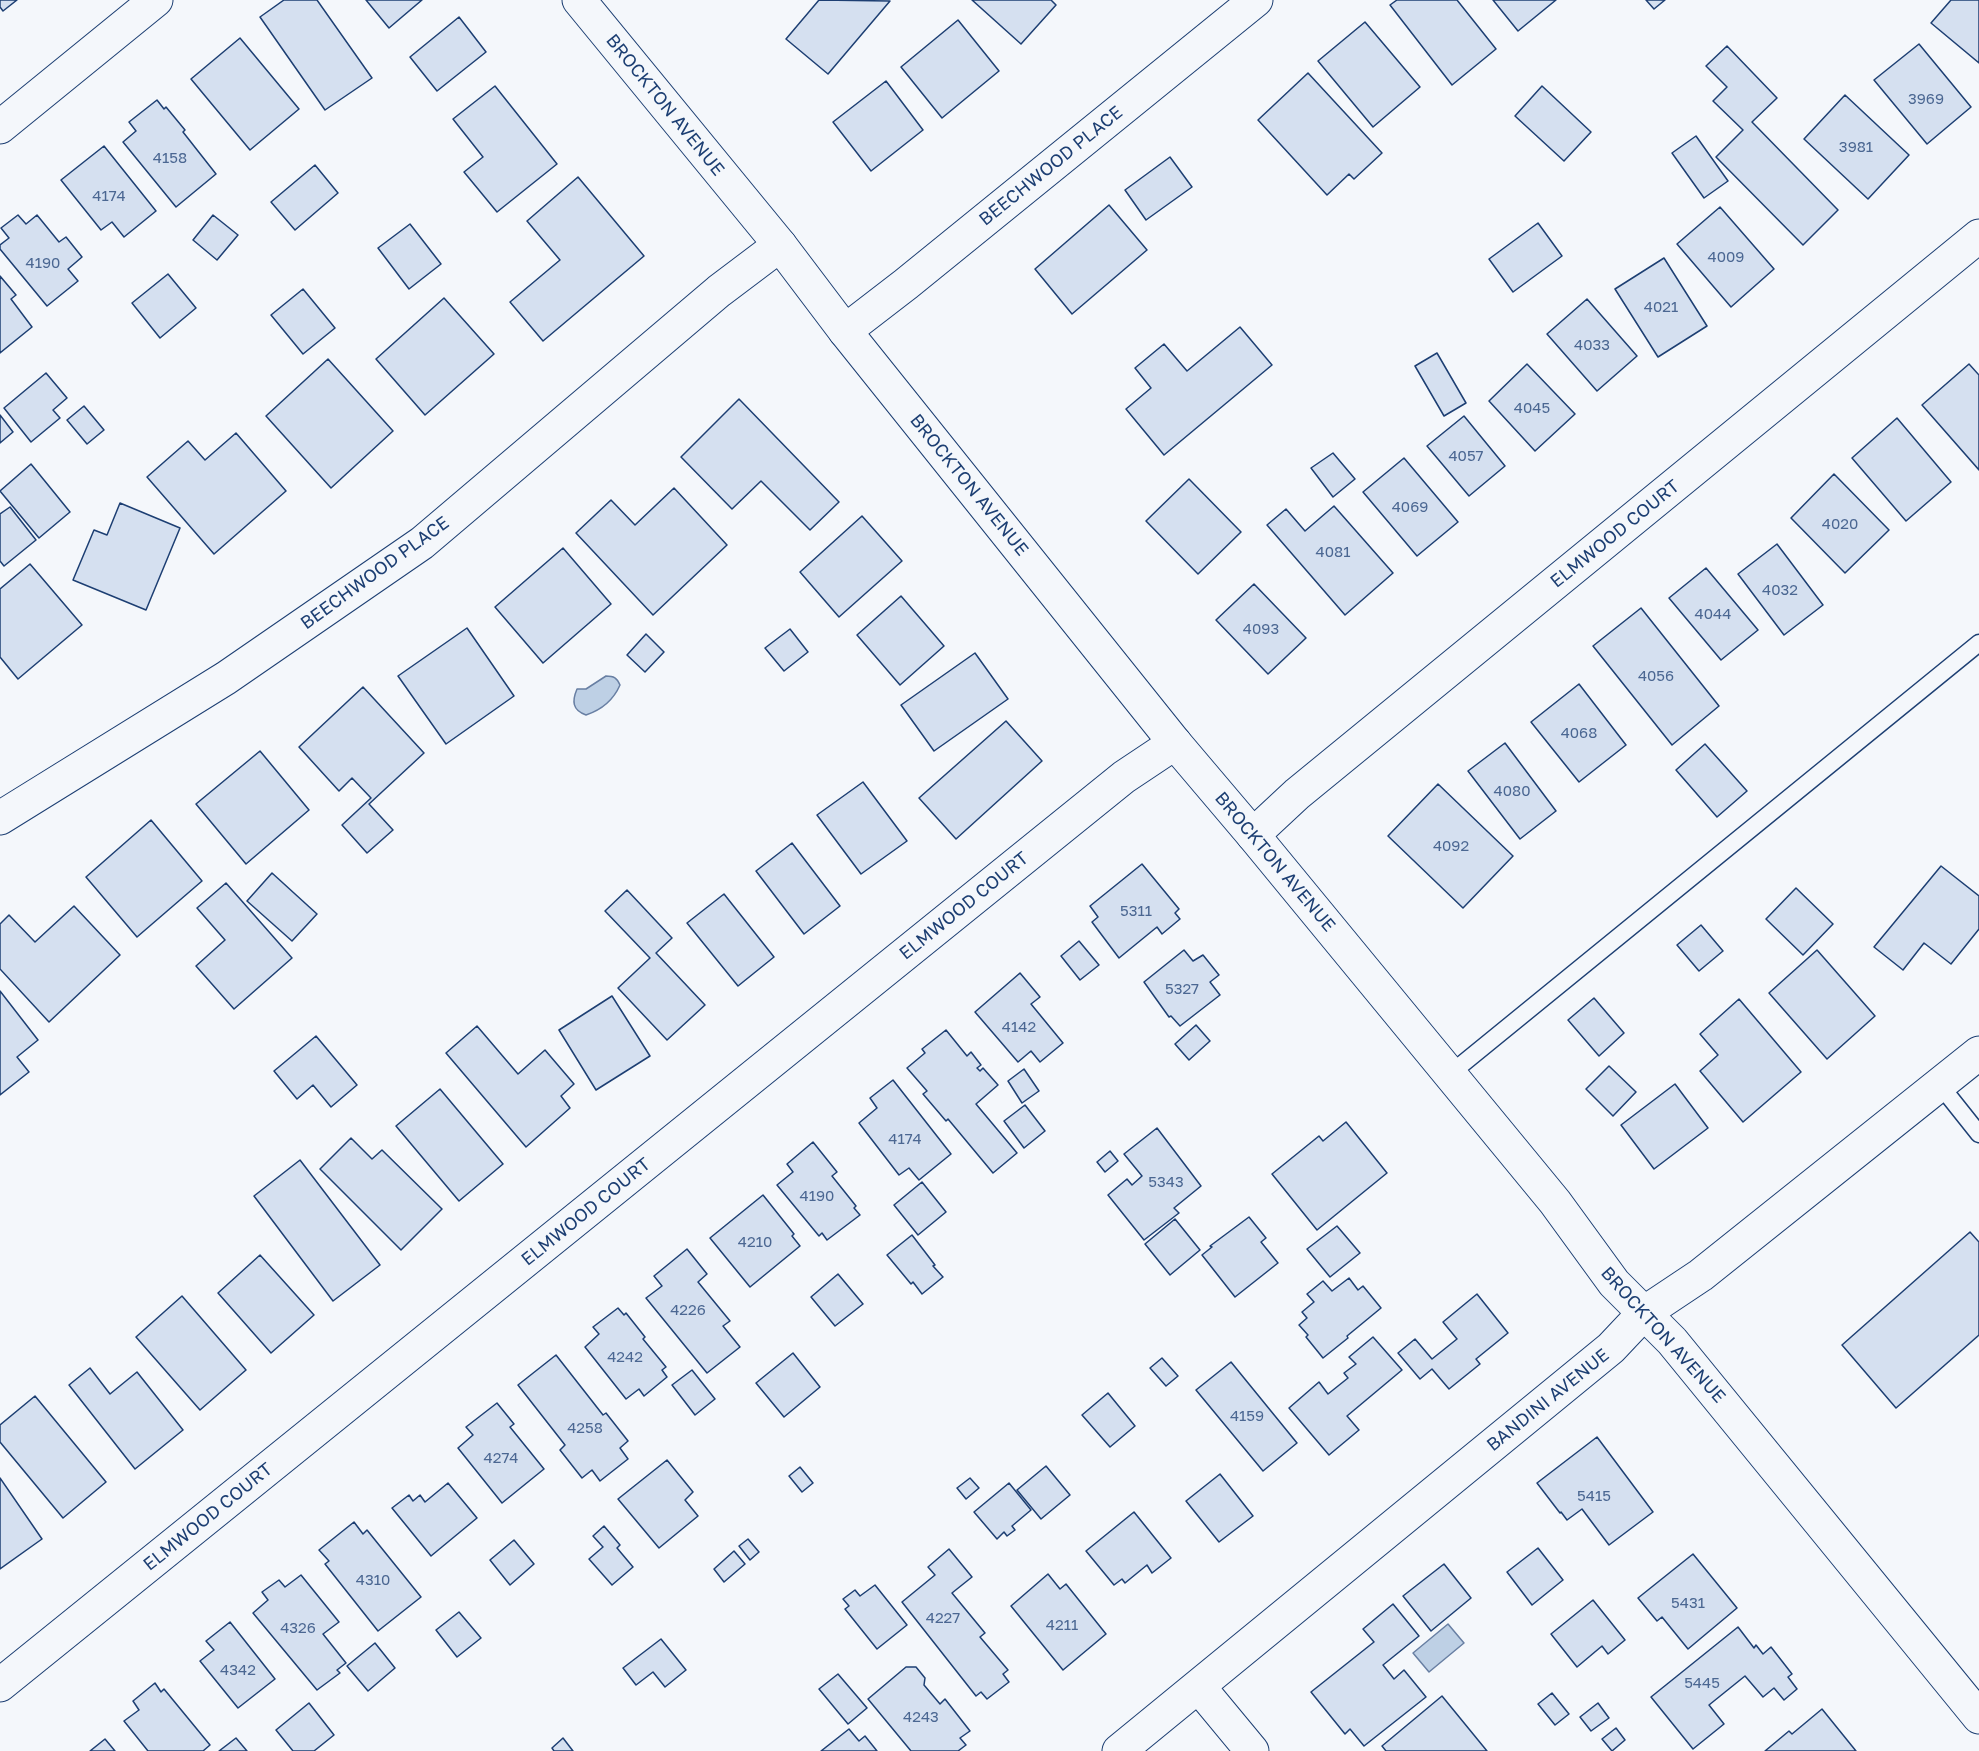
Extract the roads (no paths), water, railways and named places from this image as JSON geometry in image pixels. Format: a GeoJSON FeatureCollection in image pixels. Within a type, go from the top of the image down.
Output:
{"type":"FeatureCollection","features":[{"type":"Feature","properties":{"kind":"street"},"geometry":{"type":"LineString","coordinates":[[0,127],[156,0]]}},
{"type":"Feature","properties":{"kind":"street","name":"BROCKTON AVENUE"},"geometry":{"type":"LineString","coordinates":[[579,0],[780,245],[845,331],[1175,743],[1555,1202],[1614,1283],[1672,1341],[1732,1412],[1979,1717]]}},
{"type":"Feature","properties":{"kind":"street","name":"BEECHWOOD PLACE"},"geometry":{"type":"LineString","coordinates":[[845,331],[1256,0]]}},
{"type":"Feature","properties":{"kind":"street","name":"ELMWOOD COURT"},"geometry":{"type":"LineString","coordinates":[[1253,835],[1298,794],[1979,236]]}},
{"type":"Feature","properties":{"kind":"street","name":"BEECHWOOD PLACE"},"geometry":{"type":"LineString","coordinates":[[0,818],[226,678],[422,543],[719,291],[780,245]]}},
{"type":"Feature","properties":{"kind":"street","name":"ELMWOOD COURT"},"geometry":{"type":"LineString","coordinates":[[0,1685],[1124,777],[1175,743]]}},
{"type":"Feature","properties":{"kind":"street","name":"BANDINI AVENUE"},"geometry":{"type":"LineString","coordinates":[[1119,1751],[1611,1348],[1644,1313],[1701,1275],[1979,1053]]}},
{"type":"Feature","properties":{"kind":"street"},"geometry":{"type":"LineString","coordinates":[[1199,1687],[1252,1751]]}},
{"type":"Feature","properties":{"kind":"lane"},"geometry":{"type":"LineString","coordinates":[[1450,1074],[1979,643]]}},
{"type":"Feature","properties":{"kind":"lane"},"geometry":{"type":"LineString","coordinates":[[1940,1085],[1979,1134]]}},
{"type":"Feature","properties":{"kind":"water"},"geometry":{"type":"Polygon","coordinates":[[[606,676],[615,678],[620,685],[614,696],[602,708],[591,713],[586,715],[578,711],[574,705],[577,689],[586,689],[606,676]]]}},
{"type":"Feature","properties":{"kind":"water"},"geometry":{"type":"Polygon","coordinates":[[[1448,1624],[1464,1643],[1429,1672],[1413,1653],[1448,1624]]]}}]}
